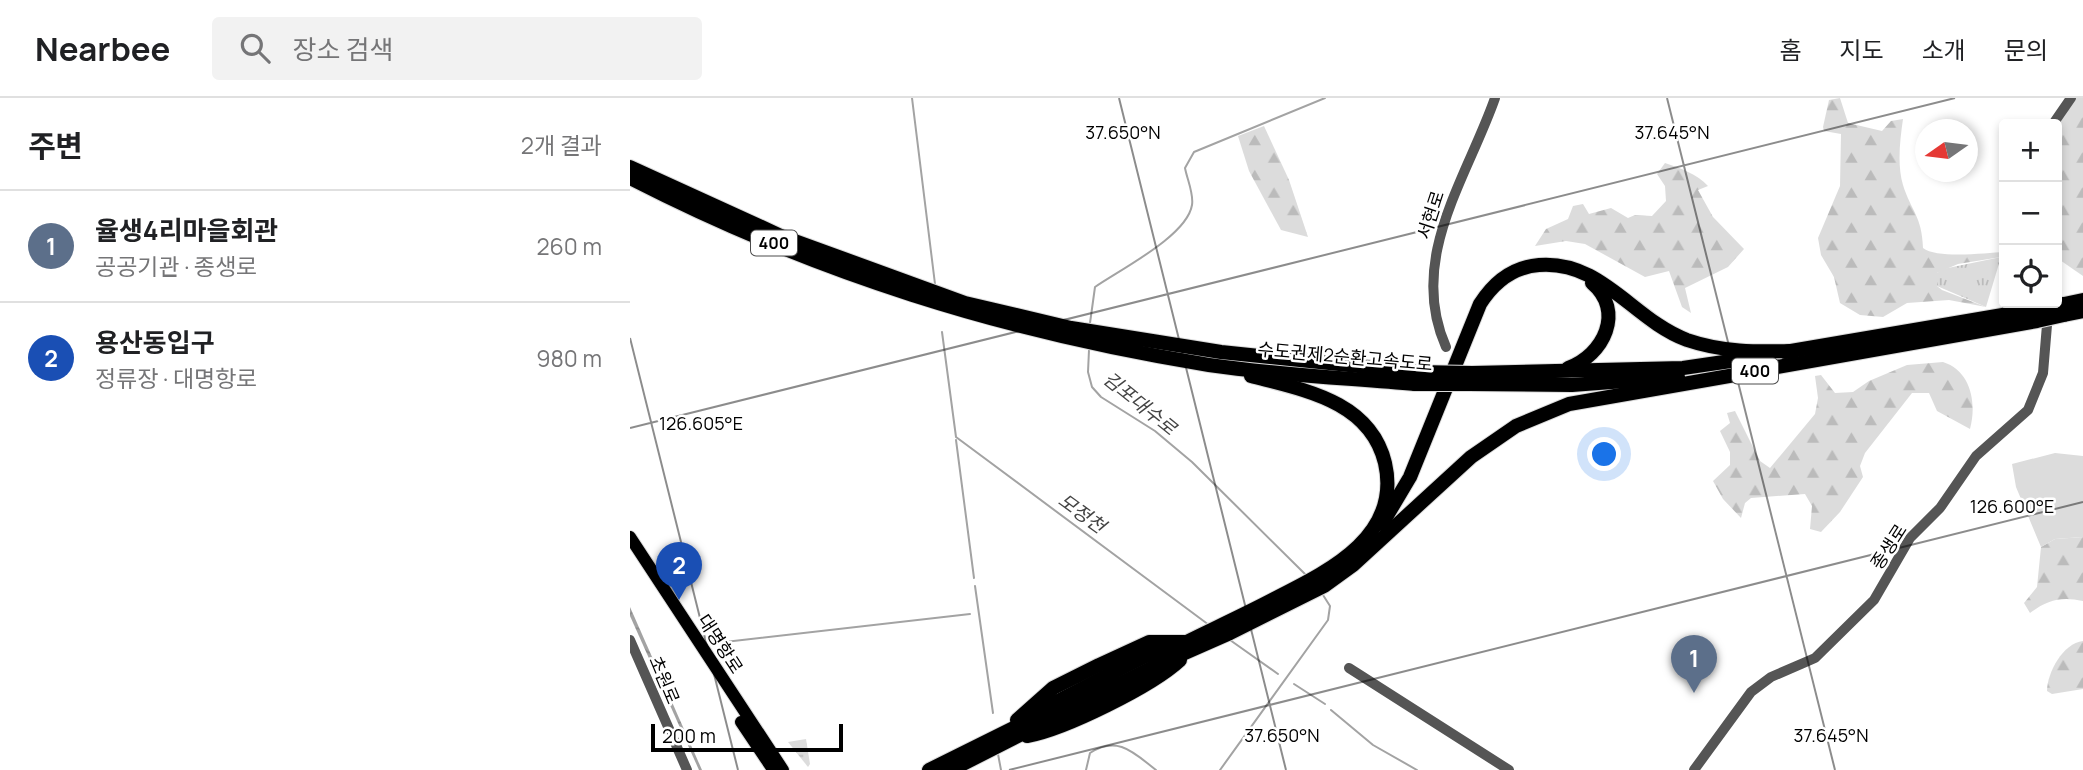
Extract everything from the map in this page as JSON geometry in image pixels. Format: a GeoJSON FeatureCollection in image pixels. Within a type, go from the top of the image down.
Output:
{"type":"FeatureCollection","features":[{"type":"Feature","properties":{"kind":"highway","name":"수도권제2순환고속도로"},"geometry":{"type":"LineString","coordinates":[[630,167],[781,236],[922,293]]}},
{"type":"Feature","properties":{"kind":"highway","name":"수도권제2순환고속도로"},"geometry":{"type":"LineString","coordinates":[[630,178],[801,255],[955,304],[1211,365],[1572,385],[1752,372],[2064,310],[2083,311]]}},
{"type":"Feature","properties":{"kind":"highway"},"geometry":{"type":"LineString","coordinates":[[1371,542],[1402,496],[1480,304],[1496,282],[1520,268],[1561,264],[1588,273],[1645,317],[1686,339],[1715,348],[1745,352],[1792,351]]}},
{"type":"Feature","properties":{"kind":"highway"},"geometry":{"type":"LineString","coordinates":[[1371,542],[1410,492],[1478,316],[1487,303],[1507,284],[1530,273],[1559,271],[1588,280],[1606,298],[1609,310],[1609,323],[1600,346],[1584,361],[1560,371],[1527,372]]}},
{"type":"Feature","properties":{"kind":"highway","name":"수도권제2순환고속도로"},"geometry":{"type":"LineString","coordinates":[[2064,310],[2083,300]]}},
{"type":"Feature","properties":{"kind":"highway","name":"수도권제2순환고속도로"},"geometry":{"type":"LineString","coordinates":[[1471,379],[1527,372],[1683,368],[2035,316]]}},
{"type":"Feature","properties":{"kind":"highway","name":"수도권제2순환고속도로"},"geometry":{"type":"LineString","coordinates":[[1100,339],[1416,378]]}},
{"type":"Feature","properties":{"kind":"highway"},"geometry":{"type":"LineString","coordinates":[[1211,365],[1322,397],[1365,423],[1382,453],[1387,485],[1382,511],[1371,542]]}},
{"type":"Feature","properties":{"kind":"highway"},"geometry":{"type":"LineString","coordinates":[[951,770],[1056,708],[1232,627],[1321,581],[1494,439],[1545,412],[1591,399],[1752,372]]}},
{"type":"Feature","properties":{"kind":"highway"},"geometry":{"type":"LineString","coordinates":[[929,770],[1010,734]]}},
{"type":"Feature","properties":{"kind":"main road","name":"대명항로"},"geometry":{"type":"LineString","coordinates":[[630,537],[783,770]]}},
{"type":"Feature","properties":{"kind":"main road","name":"대명항로"},"geometry":{"type":"LineString","coordinates":[[630,548],[773,770]]}},
{"type":"Feature","properties":{"kind":"street","name":"서현로"},"geometry":{"type":"LineString","coordinates":[[1446,347],[1436,316],[1437,244],[1464,169],[1495,98]]}},
{"type":"Feature","properties":{"kind":"street"},"geometry":{"type":"LineString","coordinates":[[2056,119],[2071,98]]}},
{"type":"Feature","properties":{"kind":"street","name":"종생로"},"geometry":{"type":"LineString","coordinates":[[1694,770],[1751,692],[1771,677],[1815,658],[1874,600],[1910,538],[1940,508],[1976,456],[2028,410],[2043,373],[2048,308]]}},
{"type":"Feature","properties":{"kind":"street","name":"초원로"},"geometry":{"type":"LineString","coordinates":[[630,640],[687,770]]}},
{"type":"Feature","properties":{"kind":"street"},"geometry":{"type":"LineString","coordinates":[[1349,668],[1509,770]]}},
{"type":"Feature","properties":{"kind":"green space"},"geometry":{"type":"Polygon","coordinates":[[[1840,98],[1848,123],[1882,131],[1891,121],[1903,119],[1901,177],[1918,221],[1923,248],[1950,254],[1999,252],[1999,257],[1958,264],[1937,273],[1937,286],[1986,307],[1949,300],[1907,303],[1883,317],[1860,315],[1840,303],[1834,277],[1821,255],[1818,238],[1840,186],[1841,134],[1824,131],[1823,127],[1829,100],[1840,98]]]}},
{"type":"Feature","properties":{"kind":"green space"},"geometry":{"type":"Polygon","coordinates":[[[2076,98],[2083,98],[2083,276],[2062,261],[2062,119],[2060,119],[2076,98]]]}},
{"type":"Feature","properties":{"kind":"green space"},"geometry":{"type":"Polygon","coordinates":[[[1264,126],[1289,180],[1308,237],[1281,230],[1249,171],[1238,136],[1264,126]]]}},
{"type":"Feature","properties":{"kind":"green space"},"geometry":{"type":"Polygon","coordinates":[[[1665,163],[1694,175],[1708,186],[1698,190],[1713,217],[1744,249],[1728,267],[1685,288],[1691,313],[1682,307],[1669,271],[1645,277],[1585,244],[1566,241],[1535,246],[1546,229],[1568,219],[1573,206],[1583,204],[1589,214],[1611,208],[1628,218],[1635,215],[1652,216],[1666,201],[1665,186],[1657,174],[1665,163]]]}},
{"type":"Feature","properties":{"kind":"green space"},"geometry":{"type":"Polygon","coordinates":[[[1999,257],[1986,307],[1937,286],[1937,273],[1943,269],[1999,257]]]}},
{"type":"Feature","properties":{"kind":"green space"},"geometry":{"type":"Polygon","coordinates":[[[1943,362],[1960,373],[1970,389],[1973,409],[1970,429],[1937,411],[1929,393],[1912,393],[1865,453],[1860,466],[1863,477],[1840,512],[1821,532],[1810,529],[1812,506],[1805,494],[1751,498],[1745,503],[1741,518],[1723,499],[1713,481],[1730,465],[1730,452],[1720,431],[1730,423],[1727,413],[1735,411],[1760,461],[1770,468],[1815,414],[1818,398],[1815,376],[1821,375],[1835,393],[1853,392],[1869,381],[1907,365],[1943,362]]]}},
{"type":"Feature","properties":{"kind":"green space"},"geometry":{"type":"Polygon","coordinates":[[[2055,453],[2083,456],[2083,537],[2055,539],[2041,547],[2016,487],[2012,464],[2055,453]]]}},
{"type":"Feature","properties":{"kind":"green space"},"geometry":{"type":"Polygon","coordinates":[[[2083,537],[2083,601],[2055,600],[2030,613],[2024,603],[2037,587],[2041,547],[2055,539],[2083,537]]]}},
{"type":"Feature","properties":{"kind":"green space"},"geometry":{"type":"Polygon","coordinates":[[[2083,641],[2083,689],[2052,694],[2047,691],[2053,668],[2063,653],[2083,641]]]}},
{"type":"Feature","properties":{"kind":"green space"},"geometry":{"type":"Polygon","coordinates":[[[806,739],[810,764],[808,767],[788,742],[806,739]]]}},
{"type":"Feature","properties":{"kind":"water"},"geometry":{"type":"Polygon","coordinates":[[[630,607],[702,770],[699,770],[630,616],[630,607]]]}},
{"type":"Feature","properties":{"kind":"waterway","name":"모정천"},"geometry":{"type":"LineString","coordinates":[[912,98],[935,284]]}},
{"type":"Feature","properties":{"kind":"waterway","name":"김포대수로"},"geometry":{"type":"LineString","coordinates":[[1090,323],[1095,287],[1166,240],[1187,217],[1192,201],[1185,168],[1194,152],[1325,98]]}},
{"type":"Feature","properties":{"kind":"waterway","name":"모정천"},"geometry":{"type":"LineString","coordinates":[[942,332],[956,437],[1209,625]]}},
{"type":"Feature","properties":{"kind":"waterway","name":"김포대수로"},"geometry":{"type":"LineString","coordinates":[[1089,350],[1088,372],[1092,387],[1101,397],[1155,431],[1192,462],[1306,575]]}},
{"type":"Feature","properties":{"kind":"waterway"},"geometry":{"type":"LineString","coordinates":[[956,440],[974,578]]}},
{"type":"Feature","properties":{"kind":"waterway"},"geometry":{"type":"LineString","coordinates":[[975,586],[993,713]]}},
{"type":"Feature","properties":{"kind":"waterway","name":"김포대수로"},"geometry":{"type":"LineString","coordinates":[[1220,770],[1328,620],[1330,606],[1323,595]]}},
{"type":"Feature","properties":{"kind":"waterway"},"geometry":{"type":"LineString","coordinates":[[716,643],[970,614]]}},
{"type":"Feature","properties":{"kind":"waterway","name":"모정천"},"geometry":{"type":"LineString","coordinates":[[1230,640],[1278,674]]}},
{"type":"Feature","properties":{"kind":"waterway","name":"모정천"},"geometry":{"type":"LineString","coordinates":[[1294,684],[1325,704]]}},
{"type":"Feature","properties":{"kind":"waterway","name":"모정천"},"geometry":{"type":"LineString","coordinates":[[1331,710],[1373,745],[1417,770]]}},
{"type":"Feature","properties":{"kind":"waterway","name":"김포대수로"},"geometry":{"type":"LineString","coordinates":[[1086,770],[1090,753],[1109,746],[1133,752],[1156,770]]}},
{"type":"Feature","properties":{"kind":"waterway"},"geometry":{"type":"LineString","coordinates":[[998,754],[1001,770]]}},
{"type":"Feature","properties":{"kind":"place","name":"용산동입구"},"geometry":{"type":"Point","coordinates":[679,600]}},
{"type":"Feature","properties":{"kind":"place","name":"율생4리마을회관"},"geometry":{"type":"Point","coordinates":[1694,693]}}]}
